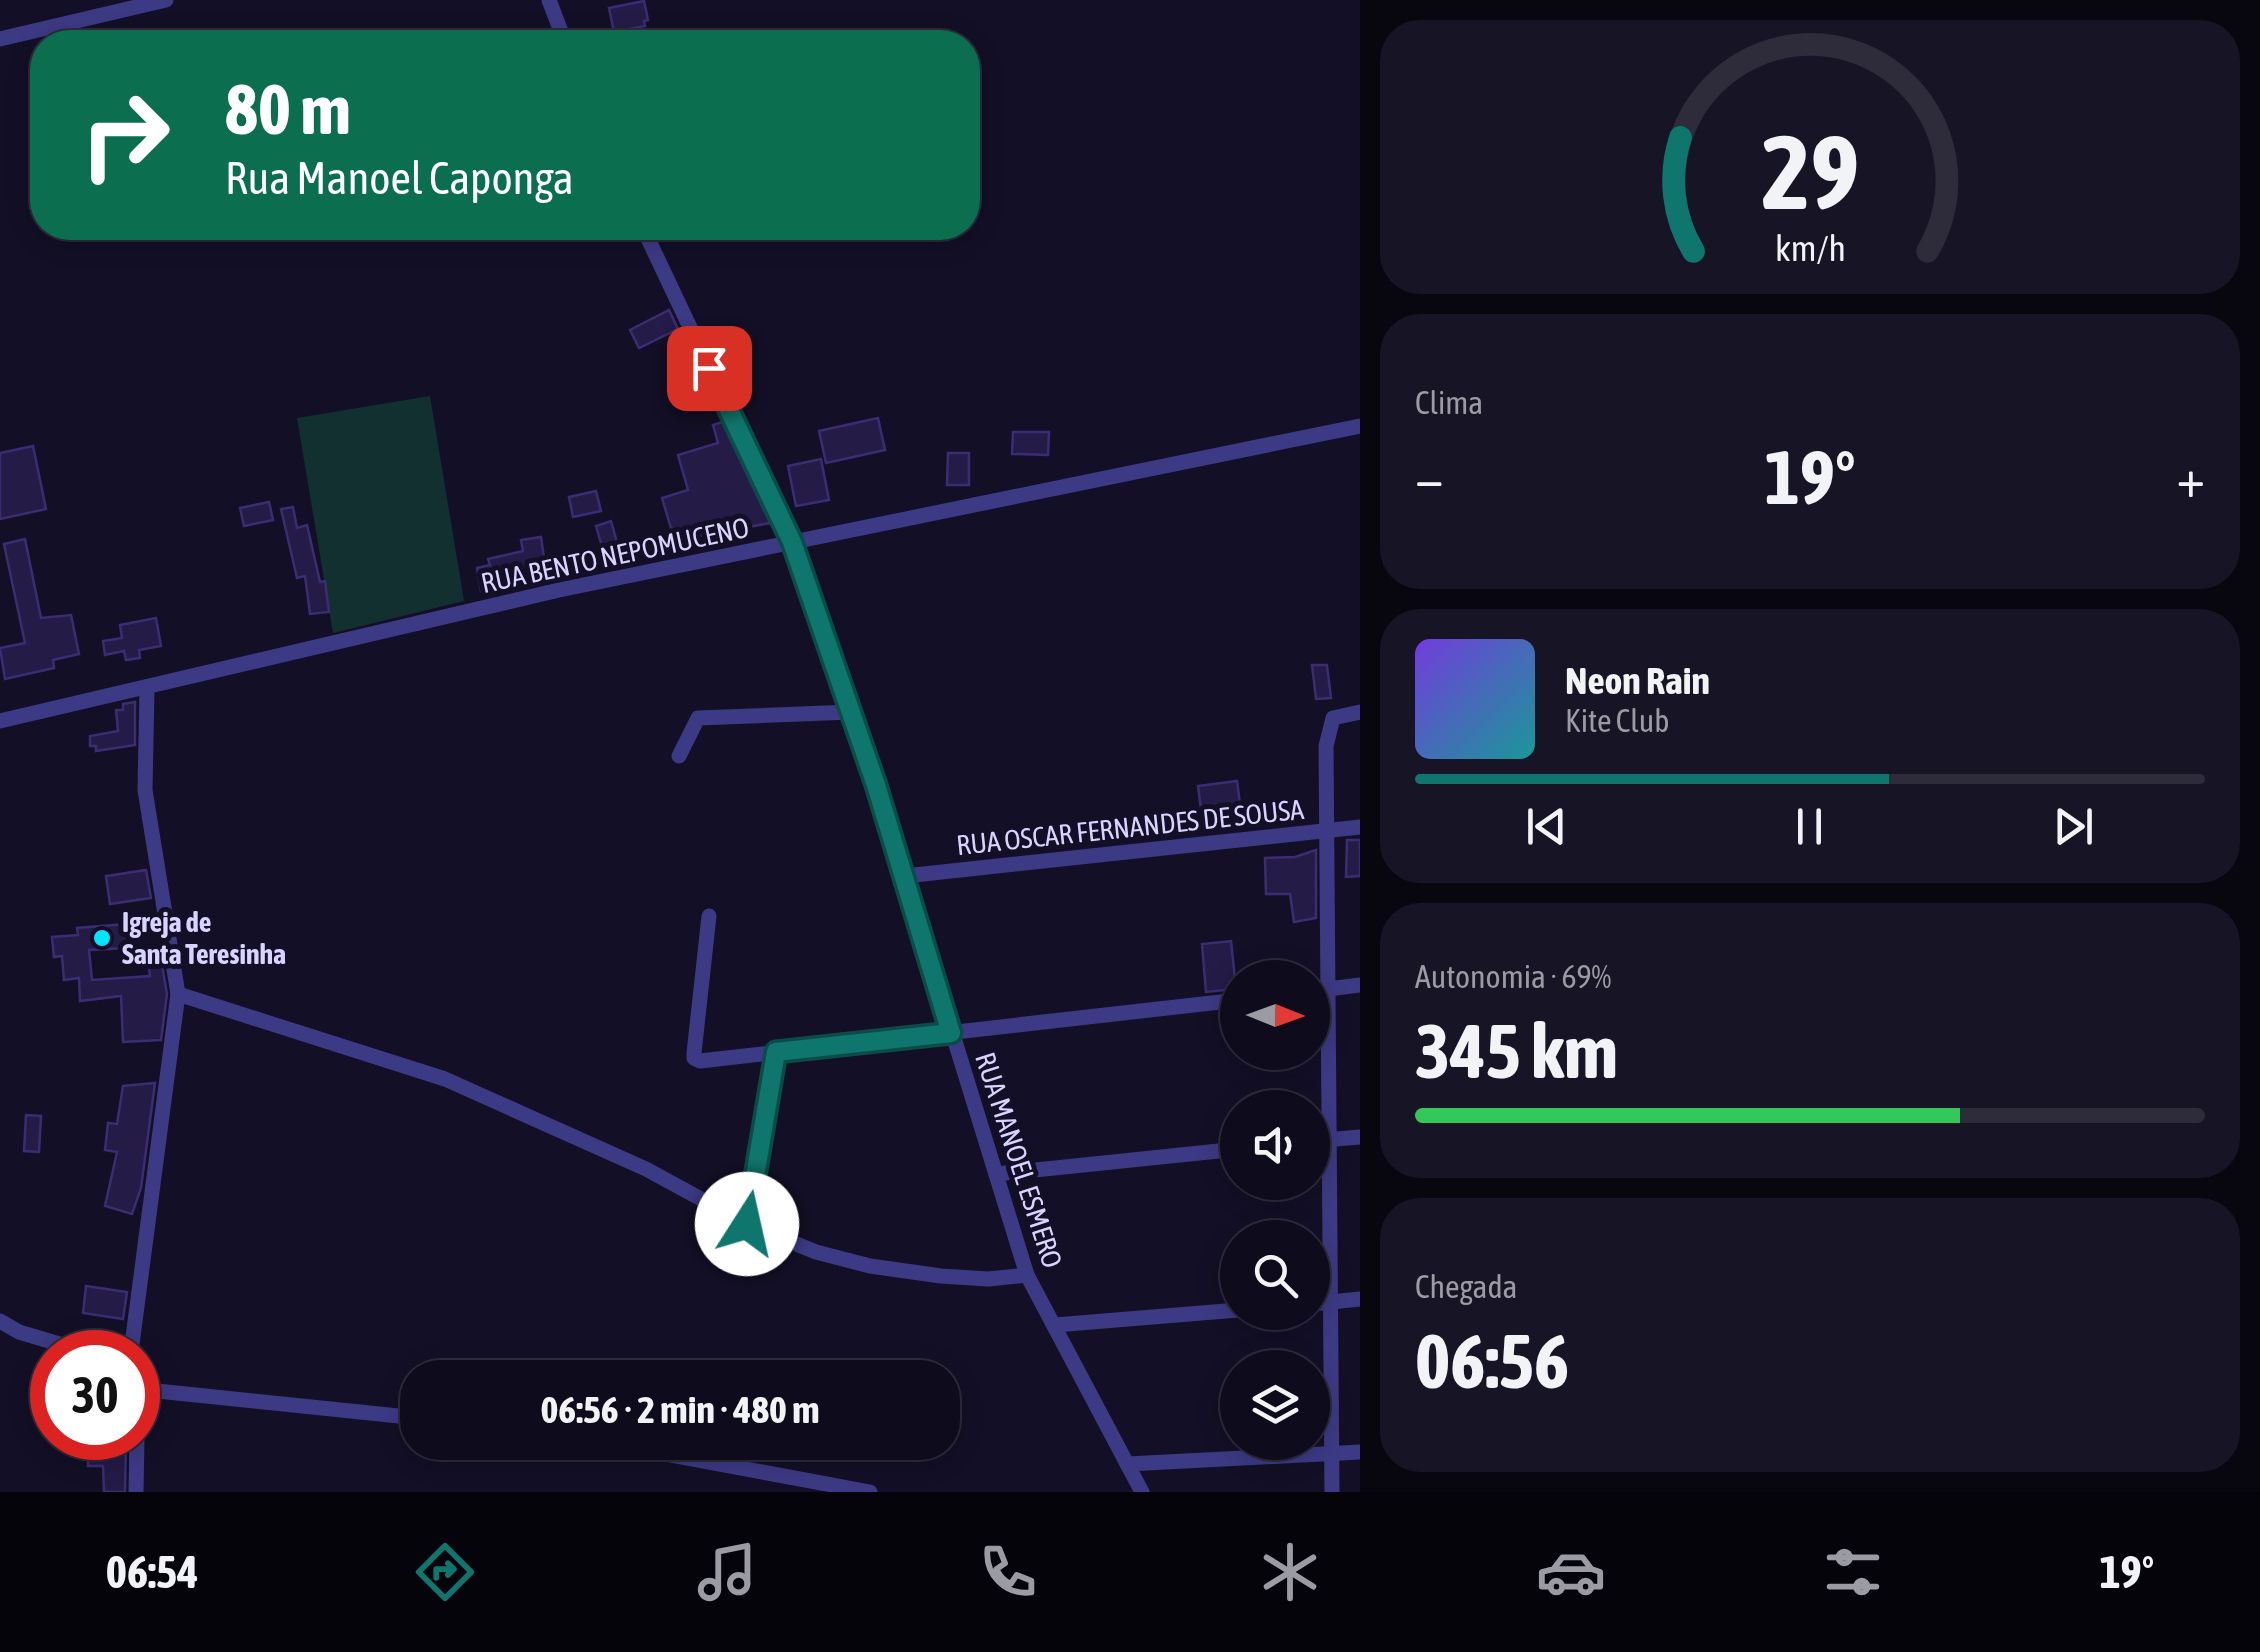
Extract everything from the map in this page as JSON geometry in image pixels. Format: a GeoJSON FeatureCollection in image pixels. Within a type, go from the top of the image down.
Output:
{"type":"FeatureCollection","features":[{"type":"Feature","properties":{"kind":"street"},"geometry":{"type":"LineString","coordinates":[[38,30],[166,0]]}},
{"type":"Feature","properties":{"kind":"street"},"geometry":{"type":"LineString","coordinates":[[548,0],[560,30]]}},
{"type":"Feature","properties":{"kind":"street"},"geometry":{"type":"LineString","coordinates":[[0,39],[30,32]]}},
{"type":"Feature","properties":{"kind":"street","name":"RUA MANOEL ESMERO"},"geometry":{"type":"LineString","coordinates":[[649,240],[792,542],[905,876],[1026,1276],[1142,1492]]}},
{"type":"Feature","properties":{"kind":"street","name":"RUA BENTO NEPOMUCENO"},"geometry":{"type":"LineString","coordinates":[[0,720],[559,590],[1360,426]]}},
{"type":"Feature","properties":{"kind":"street"},"geometry":{"type":"LineString","coordinates":[[134,1330],[178,994],[145,790],[147,688]]}},
{"type":"Feature","properties":{"kind":"street"},"geometry":{"type":"LineString","coordinates":[[679,756],[698,718],[851,712]]}},
{"type":"Feature","properties":{"kind":"street"},"geometry":{"type":"LineString","coordinates":[[1321,960],[1327,734],[1333,718],[1354,712]]}},
{"type":"Feature","properties":{"kind":"street","name":"RUA OSCAR FERNANDES DE SOUSA"},"geometry":{"type":"LineString","coordinates":[[905,876],[1360,827]]}},
{"type":"Feature","properties":{"kind":"street"},"geometry":{"type":"LineString","coordinates":[[710,916],[694,1058],[700,1061],[1220,1002]]}},
{"type":"Feature","properties":{"kind":"street"},"geometry":{"type":"LineString","coordinates":[[1330,989],[1360,985]]}},
{"type":"Feature","properties":{"kind":"street"},"geometry":{"type":"LineString","coordinates":[[178,994],[445,1079],[646,1169],[747,1224],[816,1252],[870,1266],[970,1279],[1026,1276]]}},
{"type":"Feature","properties":{"kind":"street"},"geometry":{"type":"LineString","coordinates":[[747,1224],[776,1052]]}},
{"type":"Feature","properties":{"kind":"street"},"geometry":{"type":"LineString","coordinates":[[1330,1139],[1360,1137]]}},
{"type":"Feature","properties":{"kind":"street"},"geometry":{"type":"LineString","coordinates":[[996,1174],[1220,1151]]}},
{"type":"Feature","properties":{"kind":"street"},"geometry":{"type":"LineString","coordinates":[[1330,1302],[1360,1300]]}},
{"type":"Feature","properties":{"kind":"street"},"geometry":{"type":"LineString","coordinates":[[1055,1325],[1220,1311]]}},
{"type":"Feature","properties":{"kind":"street"},"geometry":{"type":"LineString","coordinates":[[0,1321],[30,1336]]}},
{"type":"Feature","properties":{"kind":"street"},"geometry":{"type":"LineString","coordinates":[[1323,1330],[1332,1492]]}},
{"type":"Feature","properties":{"kind":"street"},"geometry":{"type":"LineString","coordinates":[[160,1391],[400,1416]]}},
{"type":"Feature","properties":{"kind":"street"},"geometry":{"type":"LineString","coordinates":[[1127,1464],[1360,1452]]}},
{"type":"Feature","properties":{"kind":"street"},"geometry":{"type":"LineString","coordinates":[[136,1492],[137,1460]]}},
{"type":"Feature","properties":{"kind":"street"},"geometry":{"type":"LineString","coordinates":[[696,1460],[861,1491]]}},
{"type":"Feature","properties":{"kind":"green space"},"geometry":{"type":"Polygon","coordinates":[[[430,396],[464,601],[333,633],[297,418],[430,396]]]}},
{"type":"Feature","properties":{"kind":"building"},"geometry":{"type":"Polygon","coordinates":[[[644,1],[648,20],[644,21],[645,26],[614,30],[609,8],[644,1]]]}},
{"type":"Feature","properties":{"kind":"building"},"geometry":{"type":"Polygon","coordinates":[[[669,310],[678,329],[639,348],[630,330],[669,310]]]}},
{"type":"Feature","properties":{"kind":"building"},"geometry":{"type":"Polygon","coordinates":[[[878,418],[885,450],[826,463],[819,431],[878,418]]]}},
{"type":"Feature","properties":{"kind":"building"},"geometry":{"type":"Polygon","coordinates":[[[722,422],[770,523],[675,542],[662,498],[688,490],[678,455],[718,443],[713,425],[722,422]]]}},
{"type":"Feature","properties":{"kind":"building"},"geometry":{"type":"Polygon","coordinates":[[[1013,432],[1049,432],[1048,455],[1012,454],[1013,432]]]}},
{"type":"Feature","properties":{"kind":"building"},"geometry":{"type":"Polygon","coordinates":[[[33,446],[46,509],[0,519],[0,453],[33,446]]]}},
{"type":"Feature","properties":{"kind":"building"},"geometry":{"type":"Polygon","coordinates":[[[948,453],[969,453],[969,485],[947,485],[948,453]]]}},
{"type":"Feature","properties":{"kind":"building"},"geometry":{"type":"Polygon","coordinates":[[[821,459],[829,500],[796,506],[788,466],[821,459]]]}},
{"type":"Feature","properties":{"kind":"building"},"geometry":{"type":"Polygon","coordinates":[[[596,491],[601,511],[573,517],[569,497],[596,491]]]}},
{"type":"Feature","properties":{"kind":"building"},"geometry":{"type":"Polygon","coordinates":[[[269,502],[273,520],[244,526],[240,508],[269,502]]]}},
{"type":"Feature","properties":{"kind":"building"},"geometry":{"type":"Polygon","coordinates":[[[293,507],[297,528],[307,525],[320,582],[325,581],[329,612],[310,614],[305,576],[297,578],[281,509],[293,507]]]}},
{"type":"Feature","properties":{"kind":"building"},"geometry":{"type":"Polygon","coordinates":[[[611,521],[622,560],[596,568],[592,554],[603,550],[596,526],[611,521]]]}},
{"type":"Feature","properties":{"kind":"building"},"geometry":{"type":"Polygon","coordinates":[[[541,537],[546,572],[493,581],[494,588],[481,591],[477,568],[490,565],[488,559],[523,551],[521,540],[541,537]]]}},
{"type":"Feature","properties":{"kind":"building"},"geometry":{"type":"Polygon","coordinates":[[[25,539],[41,618],[71,615],[79,654],[53,660],[54,668],[5,679],[0,648],[25,643],[4,544],[25,539]]]}},
{"type":"Feature","properties":{"kind":"building"},"geometry":{"type":"Polygon","coordinates":[[[156,618],[161,646],[139,650],[140,658],[126,660],[124,651],[105,655],[103,641],[122,638],[120,625],[156,618]]]}},
{"type":"Feature","properties":{"kind":"building"},"geometry":{"type":"Polygon","coordinates":[[[1312,665],[1327,665],[1331,698],[1316,699],[1312,665]]]}},
{"type":"Feature","properties":{"kind":"building"},"geometry":{"type":"Polygon","coordinates":[[[135,702],[135,745],[96,751],[96,746],[90,746],[90,736],[118,731],[116,710],[135,702]]]}},
{"type":"Feature","properties":{"kind":"building"},"geometry":{"type":"Polygon","coordinates":[[[1237,781],[1242,819],[1203,825],[1198,786],[1237,781]]]}},
{"type":"Feature","properties":{"kind":"building"},"geometry":{"type":"Polygon","coordinates":[[[1347,840],[1360,840],[1360,876],[1346,877],[1347,840]]]}},
{"type":"Feature","properties":{"kind":"building"},"geometry":{"type":"Polygon","coordinates":[[[1316,850],[1316,918],[1294,922],[1290,894],[1266,894],[1265,858],[1295,857],[1316,850]]]}},
{"type":"Feature","properties":{"kind":"building"},"geometry":{"type":"Polygon","coordinates":[[[146,870],[151,898],[110,904],[106,876],[146,870]]]}},
{"type":"Feature","properties":{"kind":"building"},"geometry":{"type":"Polygon","coordinates":[[[126,924],[127,948],[89,950],[92,980],[150,976],[147,950],[159,948],[167,994],[161,1040],[123,1042],[121,996],[80,1001],[79,978],[64,980],[62,956],[54,957],[52,937],[78,935],[77,928],[126,924]]]}},
{"type":"Feature","properties":{"kind":"building"},"geometry":{"type":"Polygon","coordinates":[[[1231,941],[1233,960],[1220,960],[1220,991],[1206,992],[1202,944],[1231,941]]]}},
{"type":"Feature","properties":{"kind":"building"},"geometry":{"type":"Polygon","coordinates":[[[155,1083],[141,1188],[132,1214],[105,1206],[117,1152],[105,1150],[108,1123],[117,1124],[123,1086],[155,1083]]]}},
{"type":"Feature","properties":{"kind":"building"},"geometry":{"type":"Polygon","coordinates":[[[26,1115],[41,1116],[39,1152],[24,1151],[26,1115]]]}},
{"type":"Feature","properties":{"kind":"building"},"geometry":{"type":"Polygon","coordinates":[[[86,1286],[127,1292],[123,1319],[83,1313],[86,1286]]]}},
{"type":"Feature","properties":{"kind":"building"},"geometry":{"type":"Polygon","coordinates":[[[88,1460],[126,1460],[125,1492],[104,1492],[103,1466],[88,1466],[88,1460]]]}},
{"type":"Feature","properties":{"kind":"place","name":"Igreja de Santa Teresinha"},"geometry":{"type":"Point","coordinates":[102,938]}},
{"type":"Feature","properties":{"kind":"route"},"geometry":{"type":"LineString","coordinates":[[709,368],[792,542],[876,785],[951,1033],[776,1052],[747,1224]]}}]}
